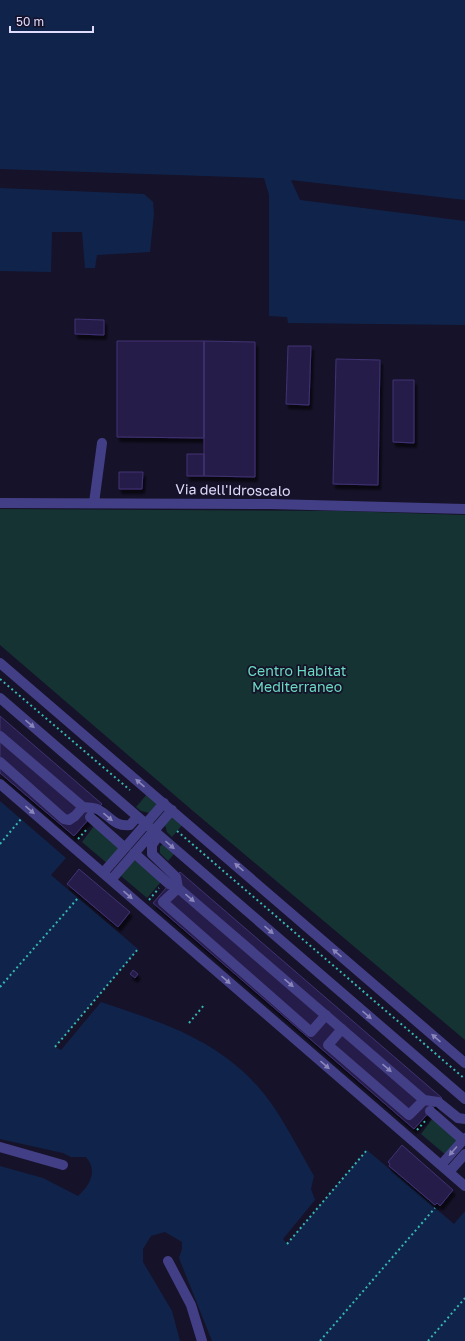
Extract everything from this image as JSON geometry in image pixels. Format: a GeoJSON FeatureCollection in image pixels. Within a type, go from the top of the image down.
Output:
{"type":"FeatureCollection","features":[{"type":"Feature","properties":{"kind":"street"},"geometry":{"type":"LineString","coordinates":[[94,503],[102,443]]}},
{"type":"Feature","properties":{"kind":"street","name":"Via dell'Idroscalo"},"geometry":{"type":"LineString","coordinates":[[0,503],[271,504],[465,509]]}},
{"type":"Feature","properties":{"kind":"street"},"geometry":{"type":"LineString","coordinates":[[0,663],[465,1063]]}},
{"type":"Feature","properties":{"kind":"street"},"geometry":{"type":"LineString","coordinates":[[0,698],[465,1099]]}},
{"type":"Feature","properties":{"kind":"street"},"geometry":{"type":"LineString","coordinates":[[0,736],[83,807],[98,809],[116,824],[124,826],[130,825],[137,817]]}},
{"type":"Feature","properties":{"kind":"street"},"geometry":{"type":"LineString","coordinates":[[0,762],[64,819],[69,820],[83,807]]}},
{"type":"Feature","properties":{"kind":"street"},"geometry":{"type":"LineString","coordinates":[[0,784],[465,1186]]}},
{"type":"Feature","properties":{"kind":"street"},"geometry":{"type":"LineString","coordinates":[[164,803],[153,830],[152,845],[152,854],[176,877],[171,884],[164,902],[311,1032],[326,1015]]}},
{"type":"Feature","properties":{"kind":"street"},"geometry":{"type":"LineString","coordinates":[[107,877],[129,850],[153,830],[172,810]]}},
{"type":"Feature","properties":{"kind":"street"},"geometry":{"type":"LineString","coordinates":[[92,819],[326,1015],[424,1100],[438,1102],[458,1118],[465,1119]]}},
{"type":"Feature","properties":{"kind":"street"},"geometry":{"type":"LineString","coordinates":[[342,1029],[328,1045],[409,1115],[424,1100]]}},
{"type":"Feature","properties":{"kind":"street"},"geometry":{"type":"LineString","coordinates":[[430,1111],[464,1139],[445,1168]]}},
{"type":"Feature","properties":{"kind":"street"},"geometry":{"type":"LineString","coordinates":[[0,1147],[63,1165]]}},
{"type":"Feature","properties":{"kind":"street"},"geometry":{"type":"LineString","coordinates":[[445,1168],[465,1154]]}},
{"type":"Feature","properties":{"kind":"street"},"geometry":{"type":"LineString","coordinates":[[168,1261],[191,1305],[202,1341]]}},
{"type":"Feature","properties":{"kind":"path"},"geometry":{"type":"LineString","coordinates":[[0,679],[130,790]]}},
{"type":"Feature","properties":{"kind":"path"},"geometry":{"type":"LineString","coordinates":[[0,844],[21,819]]}},
{"type":"Feature","properties":{"kind":"path"},"geometry":{"type":"LineString","coordinates":[[72,846],[92,819]]}},
{"type":"Feature","properties":{"kind":"path"},"geometry":{"type":"LineString","coordinates":[[177,831],[465,1079]]}},
{"type":"Feature","properties":{"kind":"path"},"geometry":{"type":"LineString","coordinates":[[142,907],[171,884]]}},
{"type":"Feature","properties":{"kind":"path"},"geometry":{"type":"LineString","coordinates":[[0,987],[78,898]]}},
{"type":"Feature","properties":{"kind":"path"},"geometry":{"type":"LineString","coordinates":[[55,1047],[138,949]]}},
{"type":"Feature","properties":{"kind":"path"},"geometry":{"type":"LineString","coordinates":[[189,1023],[204,1004]]}},
{"type":"Feature","properties":{"kind":"path"},"geometry":{"type":"LineString","coordinates":[[287,1244],[367,1150]]}},
{"type":"Feature","properties":{"kind":"path"},"geometry":{"type":"LineString","coordinates":[[320,1341],[435,1208]]}},
{"type":"Feature","properties":{"kind":"path"},"geometry":{"type":"LineString","coordinates":[[428,1341],[465,1298]]}},
{"type":"Feature","properties":{"kind":"green space","name":"Centro Habitat Mediterraneo"},"geometry":{"type":"Polygon","coordinates":[[[0,509],[343,511],[465,515],[465,1040],[193,811],[0,645],[0,509]]]}},
{"type":"Feature","properties":{"kind":"green space"},"geometry":{"type":"Polygon","coordinates":[[[148,793],[156,801],[156,805],[149,813],[141,811],[136,807],[148,793]]]}},
{"type":"Feature","properties":{"kind":"green space"},"geometry":{"type":"Polygon","coordinates":[[[172,817],[184,823],[172,837],[167,832],[165,825],[172,817]]]}},
{"type":"Feature","properties":{"kind":"green space"},"geometry":{"type":"Polygon","coordinates":[[[94,826],[121,849],[108,864],[82,842],[94,826]]]}},
{"type":"Feature","properties":{"kind":"green space"},"geometry":{"type":"Polygon","coordinates":[[[163,843],[175,853],[168,861],[160,853],[160,847],[163,843]]]}},
{"type":"Feature","properties":{"kind":"green space"},"geometry":{"type":"Polygon","coordinates":[[[134,860],[161,882],[147,898],[121,876],[134,860]]]}},
{"type":"Feature","properties":{"kind":"green space"},"geometry":{"type":"Polygon","coordinates":[[[433,1118],[460,1141],[447,1156],[421,1134],[433,1118]]]}},
{"type":"Feature","properties":{"kind":"water"},"geometry":{"type":"Polygon","coordinates":[[[0,0],[465,0],[465,200],[291,180],[300,200],[465,221],[465,325],[288,323],[287,317],[269,316],[269,195],[264,178],[0,169],[0,0]]]}},
{"type":"Feature","properties":{"kind":"water"},"geometry":{"type":"Polygon","coordinates":[[[0,188],[144,194],[153,202],[154,214],[150,252],[97,255],[95,268],[85,268],[82,232],[52,232],[51,272],[0,271],[0,188]]]}},
{"type":"Feature","properties":{"kind":"water"},"geometry":{"type":"Polygon","coordinates":[[[0,801],[66,858],[51,875],[138,949],[55,1047],[61,1050],[101,1002],[169,1026],[190,1036],[211,1047],[248,1076],[272,1104],[314,1176],[311,1189],[315,1200],[283,1239],[287,1244],[367,1150],[454,1224],[465,1211],[465,1341],[212,1341],[179,1258],[182,1249],[182,1242],[165,1232],[151,1236],[143,1249],[143,1262],[172,1311],[180,1341],[0,1341],[0,1166],[43,1178],[78,1196],[89,1183],[92,1167],[86,1157],[71,1157],[63,1153],[0,1139],[0,801]]]}},
{"type":"Feature","properties":{"kind":"building"},"geometry":{"type":"Polygon","coordinates":[[[75,319],[104,320],[104,335],[75,334],[75,319]]]}},
{"type":"Feature","properties":{"kind":"building"},"geometry":{"type":"Polygon","coordinates":[[[117,341],[204,341],[204,438],[117,437],[117,341]]]}},
{"type":"Feature","properties":{"kind":"building"},"geometry":{"type":"Polygon","coordinates":[[[204,341],[255,342],[255,477],[204,476],[204,341]]]}},
{"type":"Feature","properties":{"kind":"building"},"geometry":{"type":"Polygon","coordinates":[[[288,346],[311,346],[309,405],[286,404],[288,346]]]}},
{"type":"Feature","properties":{"kind":"building"},"geometry":{"type":"Polygon","coordinates":[[[336,359],[380,360],[378,485],[333,484],[336,359]]]}},
{"type":"Feature","properties":{"kind":"building"},"geometry":{"type":"Polygon","coordinates":[[[393,380],[414,380],[414,443],[393,442],[393,380]]]}},
{"type":"Feature","properties":{"kind":"building"},"geometry":{"type":"Polygon","coordinates":[[[187,454],[204,454],[204,476],[187,476],[187,454]]]}},
{"type":"Feature","properties":{"kind":"building"},"geometry":{"type":"Polygon","coordinates":[[[119,472],[143,472],[142,489],[119,489],[119,472]]]}},
{"type":"Feature","properties":{"kind":"building"},"geometry":{"type":"Polygon","coordinates":[[[0,716],[102,804],[74,836],[0,773],[0,716]]]}},
{"type":"Feature","properties":{"kind":"building"},"geometry":{"type":"Polygon","coordinates":[[[79,869],[130,912],[118,927],[67,884],[79,869]]]}},
{"type":"Feature","properties":{"kind":"building"},"geometry":{"type":"Polygon","coordinates":[[[180,872],[442,1098],[414,1129],[153,903],[180,872]]]}},
{"type":"Feature","properties":{"kind":"building"},"geometry":{"type":"Polygon","coordinates":[[[133,970],[138,974],[135,978],[130,974],[133,970]]]}},
{"type":"Feature","properties":{"kind":"building"},"geometry":{"type":"Polygon","coordinates":[[[402,1145],[453,1190],[440,1206],[437,1203],[435,1205],[389,1166],[390,1164],[388,1162],[402,1145]]]}}]}
